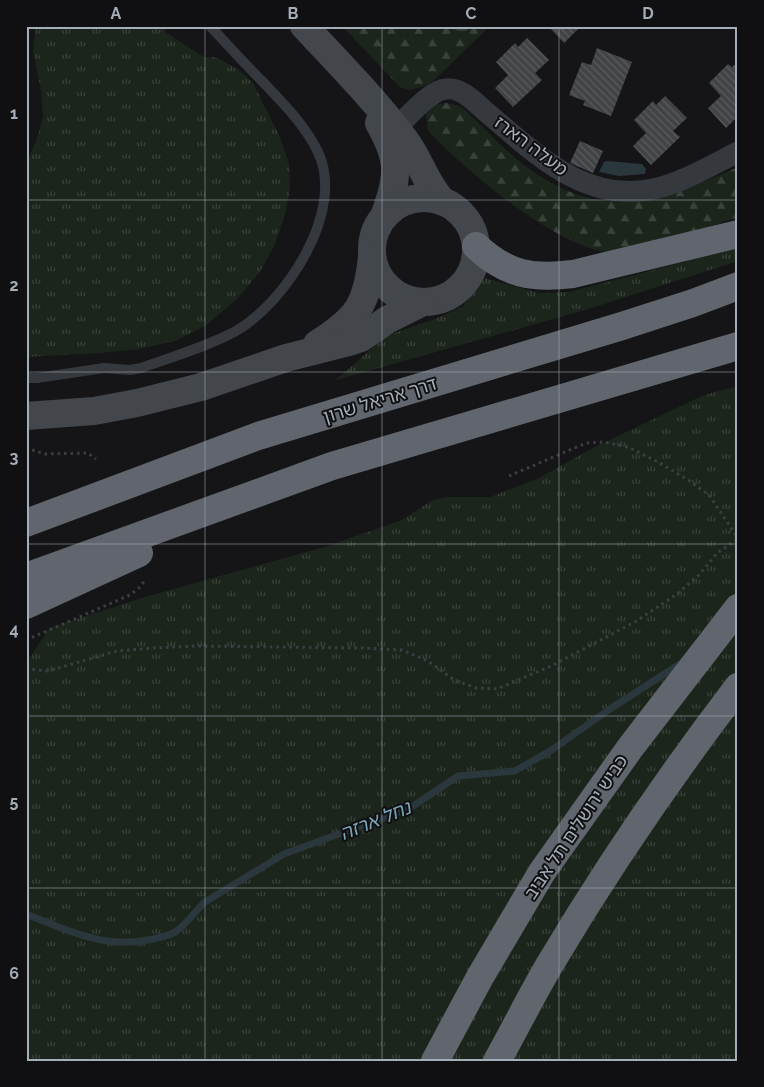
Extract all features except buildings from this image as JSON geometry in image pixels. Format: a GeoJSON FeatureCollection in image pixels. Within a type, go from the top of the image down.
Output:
{"type":"FeatureCollection","features":[{"type":"Feature","properties":{"kind":"highway"},"geometry":{"type":"LineString","coordinates":[[476,246],[493,260],[513,271],[531,276],[550,277],[573,274],[738,234]]}},
{"type":"Feature","properties":{"kind":"highway","name":"דרך אריאל שרון"},"geometry":{"type":"LineString","coordinates":[[26,523],[258,436],[622,326],[694,303],[738,286]]}},
{"type":"Feature","properties":{"kind":"highway"},"geometry":{"type":"LineString","coordinates":[[26,577],[336,464],[738,346]]}},
{"type":"Feature","properties":{"kind":"highway"},"geometry":{"type":"LineString","coordinates":[[26,604],[336,464]]}},
{"type":"Feature","properties":{"kind":"highway","name":"כביש ירושלים תל אביב"},"geometry":{"type":"LineString","coordinates":[[435,1061],[480,977],[542,872],[630,748],[738,608]]}},
{"type":"Feature","properties":{"kind":"highway"},"geometry":{"type":"LineString","coordinates":[[497,1061],[550,965],[618,854],[692,747],[738,687]]}},
{"type":"Feature","properties":{"kind":"main road"},"geometry":{"type":"LineString","coordinates":[[313,29],[396,128],[417,158],[433,191],[443,202]]}},
{"type":"Feature","properties":{"kind":"main road"},"geometry":{"type":"LineString","coordinates":[[286,358],[318,344],[344,326],[364,299],[370,279],[372,241],[377,227],[385,214],[395,185],[395,166],[392,149],[386,135],[361,88]]}},
{"type":"Feature","properties":{"kind":"main road"},"geometry":{"type":"LineString","coordinates":[[372,256],[376,271],[383,284],[407,300],[421,302],[436,301],[450,296],[461,286],[471,271],[475,260],[476,246],[472,231],[466,220],[457,210],[443,202],[434,199],[414,199],[396,206],[385,214]]}},
{"type":"Feature","properties":{"kind":"main road"},"geometry":{"type":"LineString","coordinates":[[36,415],[94,411],[137,403],[202,386],[286,358],[361,338],[387,320],[421,302]]}},
{"type":"Feature","properties":{"kind":"street","name":"מעלה הארז"},"geometry":{"type":"LineString","coordinates":[[396,128],[430,96],[446,89],[453,90],[469,97],[558,170],[588,184],[616,190],[644,190],[665,186],[738,152]]}},
{"type":"Feature","properties":{"kind":"lane"},"geometry":{"type":"LineString","coordinates":[[26,378],[104,368],[130,370],[141,368],[219,339],[252,320],[283,288],[302,262],[312,241],[324,198],[324,173],[321,160],[303,127],[210,26]]}},
{"type":"Feature","properties":{"kind":"lane"},"geometry":{"type":"LineString","coordinates":[[459,26],[464,26]]}},
{"type":"Feature","properties":{"kind":"path"},"geometry":{"type":"LineString","coordinates":[[26,669],[48,671],[118,651],[154,648],[196,646],[363,648],[402,650],[428,661],[454,680],[476,688],[497,689],[551,666],[635,622],[677,594],[700,574],[717,553],[738,539],[709,496],[688,480],[628,447],[604,442],[586,443],[509,476]]}},
{"type":"Feature","properties":{"kind":"path"},"geometry":{"type":"LineString","coordinates":[[26,448],[45,454],[88,453],[96,458]]}},
{"type":"Feature","properties":{"kind":"path"},"geometry":{"type":"LineString","coordinates":[[26,640],[130,595],[139,589],[144,581],[144,574]]}},
{"type":"Feature","properties":{"kind":"green space"},"geometry":{"type":"Polygon","coordinates":[[[36,26],[166,26],[165,32],[204,57],[214,57],[239,70],[253,83],[279,135],[289,163],[290,188],[285,215],[274,246],[260,272],[237,299],[205,326],[175,341],[139,349],[26,357],[26,165],[38,136],[43,117],[41,90],[33,51],[36,26]]]}},
{"type":"Feature","properties":{"kind":"green space"},"geometry":{"type":"Polygon","coordinates":[[[342,26],[490,26],[429,85],[409,90],[400,87],[342,26]]]}},
{"type":"Feature","properties":{"kind":"green space"},"geometry":{"type":"Polygon","coordinates":[[[446,103],[463,108],[501,145],[532,171],[568,191],[592,199],[641,200],[665,195],[738,167],[738,217],[649,247],[628,252],[599,251],[573,241],[546,227],[491,188],[428,131],[426,114],[435,105],[446,103]]]}},
{"type":"Feature","properties":{"kind":"green space"},"geometry":{"type":"Polygon","coordinates":[[[738,248],[738,261],[585,310],[336,380],[386,336],[435,319],[462,307],[485,278],[539,293],[569,292],[738,248]]]}},
{"type":"Feature","properties":{"kind":"green space"},"geometry":{"type":"Polygon","coordinates":[[[738,386],[738,1061],[26,1061],[26,661],[49,628],[145,597],[328,546],[402,520],[431,501],[446,497],[490,497],[539,478],[595,447],[704,395],[738,386]]]}},
{"type":"Feature","properties":{"kind":"shaded area"},"geometry":{"type":"Polygon","coordinates":[[[604,162],[642,164],[646,169],[645,174],[619,176],[599,172],[604,162]]]}},
{"type":"Feature","properties":{"kind":"waterway","name":"נחל ארזה"},"geometry":{"type":"LineString","coordinates":[[26,914],[57,927],[104,940],[136,942],[170,934],[183,925],[205,902],[284,854],[410,808],[458,776],[515,771],[550,751],[613,707],[683,662]]}}]}
